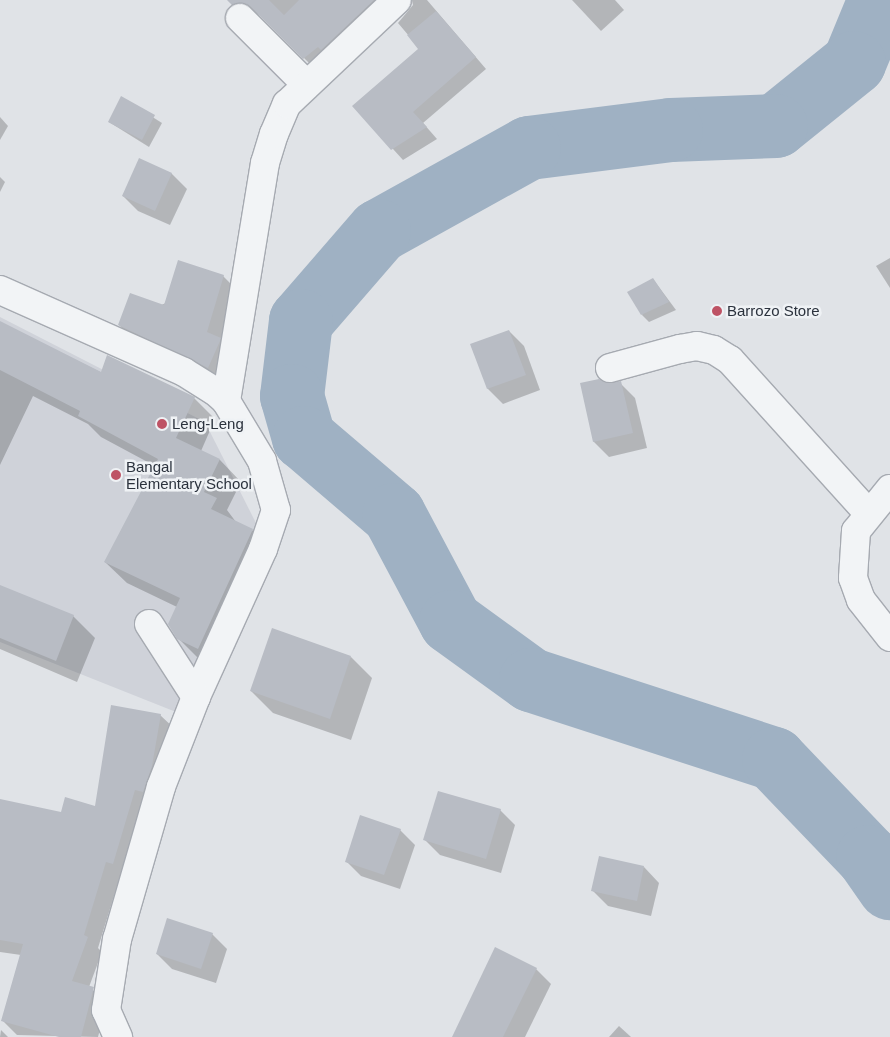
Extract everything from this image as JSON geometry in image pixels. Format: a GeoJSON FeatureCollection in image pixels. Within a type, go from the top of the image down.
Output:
{"type":"FeatureCollection","features":[{"type":"Feature","properties":{"kind":"street"},"geometry":{"type":"LineString","coordinates":[[226,401],[265,163],[288,104],[306,84],[397,0]]}},
{"type":"Feature","properties":{"kind":"street"},"geometry":{"type":"LineString","coordinates":[[240,18],[306,84]]}},
{"type":"Feature","properties":{"kind":"street"},"geometry":{"type":"LineString","coordinates":[[0,290],[184,372],[226,401],[262,461],[276,510],[263,549],[196,697],[161,787],[117,939],[106,1010],[118,1037]]}},
{"type":"Feature","properties":{"kind":"street"},"geometry":{"type":"LineString","coordinates":[[610,368],[680,349],[698,346],[714,350],[730,360],[869,514]]}},
{"type":"Feature","properties":{"kind":"street"},"geometry":{"type":"LineString","coordinates":[[890,489],[856,531],[853,578],[860,600],[890,637]]}},
{"type":"Feature","properties":{"kind":"street"},"geometry":{"type":"LineString","coordinates":[[149,624],[196,697]]}},
{"type":"Feature","properties":{"kind":"shaded area","name":"Bangal Elementary School"},"geometry":{"type":"Polygon","coordinates":[[[0,317],[205,422],[259,529],[176,712],[0,642],[0,317]]]}},
{"type":"Feature","properties":{"kind":"building"},"geometry":{"type":"Polygon","coordinates":[[[227,0],[269,0],[284,15],[299,0],[374,0],[321,50],[318,47],[303,59],[251,7],[244,3],[232,5],[227,0]]]}},
{"type":"Feature","properties":{"kind":"building"},"geometry":{"type":"Polygon","coordinates":[[[436,11],[476,57],[413,112],[427,127],[391,150],[352,106],[418,49],[407,35],[436,11]]]}},
{"type":"Feature","properties":{"kind":"building"},"geometry":{"type":"Polygon","coordinates":[[[121,96],[155,115],[142,140],[108,122],[121,96]]]}},
{"type":"Feature","properties":{"kind":"building"},"geometry":{"type":"Polygon","coordinates":[[[139,158],[172,173],[155,211],[122,196],[139,158]]]}},
{"type":"Feature","properties":{"kind":"building"},"geometry":{"type":"Polygon","coordinates":[[[178,260],[224,275],[207,332],[221,338],[208,368],[118,325],[130,293],[164,305],[178,260]]]}},
{"type":"Feature","properties":{"kind":"building"},"geometry":{"type":"Polygon","coordinates":[[[653,278],[669,302],[641,315],[627,292],[653,278]]]}},
{"type":"Feature","properties":{"kind":"building"},"geometry":{"type":"Polygon","coordinates":[[[0,321],[101,372],[107,355],[195,397],[176,438],[220,459],[204,492],[217,498],[211,509],[253,529],[198,649],[177,639],[168,624],[180,598],[104,562],[158,459],[78,416],[80,411],[0,370],[0,321]]]}},
{"type":"Feature","properties":{"kind":"building"},"geometry":{"type":"Polygon","coordinates":[[[509,330],[526,375],[487,389],[470,344],[509,330]]]}},
{"type":"Feature","properties":{"kind":"building"},"geometry":{"type":"Polygon","coordinates":[[[599,379],[606,383],[621,381],[633,433],[593,442],[580,383],[599,379]]]}},
{"type":"Feature","properties":{"kind":"building"},"geometry":{"type":"Polygon","coordinates":[[[0,585],[74,615],[56,661],[0,638],[0,585]]]}},
{"type":"Feature","properties":{"kind":"building"},"geometry":{"type":"Polygon","coordinates":[[[272,628],[351,656],[330,719],[250,691],[272,628]]]}},
{"type":"Feature","properties":{"kind":"building"},"geometry":{"type":"Polygon","coordinates":[[[111,705],[161,714],[152,766],[143,792],[135,790],[113,864],[106,862],[84,935],[88,937],[72,981],[94,987],[81,1037],[59,1037],[1,1021],[23,944],[0,940],[0,799],[61,812],[65,797],[95,806],[111,705]]]}},
{"type":"Feature","properties":{"kind":"building"},"geometry":{"type":"Polygon","coordinates":[[[438,791],[501,809],[486,859],[423,840],[438,791]]]}},
{"type":"Feature","properties":{"kind":"building"},"geometry":{"type":"Polygon","coordinates":[[[360,815],[401,829],[384,875],[345,862],[360,815]]]}},
{"type":"Feature","properties":{"kind":"building"},"geometry":{"type":"Polygon","coordinates":[[[599,856],[644,866],[637,901],[591,891],[599,856]]]}},
{"type":"Feature","properties":{"kind":"building"},"geometry":{"type":"Polygon","coordinates":[[[167,918],[213,933],[201,969],[156,954],[167,918]]]}},
{"type":"Feature","properties":{"kind":"building"},"geometry":{"type":"Polygon","coordinates":[[[495,947],[537,968],[503,1037],[452,1037],[495,947]]]}},
{"type":"Feature","properties":{"kind":"waterway"},"geometry":{"type":"LineString","coordinates":[[880,0],[854,63],[776,126],[671,130],[529,148],[379,231],[301,321],[292,396],[304,438],[394,515],[451,622],[531,680],[774,759],[868,857],[890,888]]}},
{"type":"Feature","properties":{"kind":"place","name":"Barrozo Store"},"geometry":{"type":"Point","coordinates":[717,311]}},
{"type":"Feature","properties":{"kind":"place","name":"Leng-Leng"},"geometry":{"type":"Point","coordinates":[162,424]}},
{"type":"Feature","properties":{"kind":"place","name":"Bangal Elementary School"},"geometry":{"type":"Point","coordinates":[116,475]}}]}
